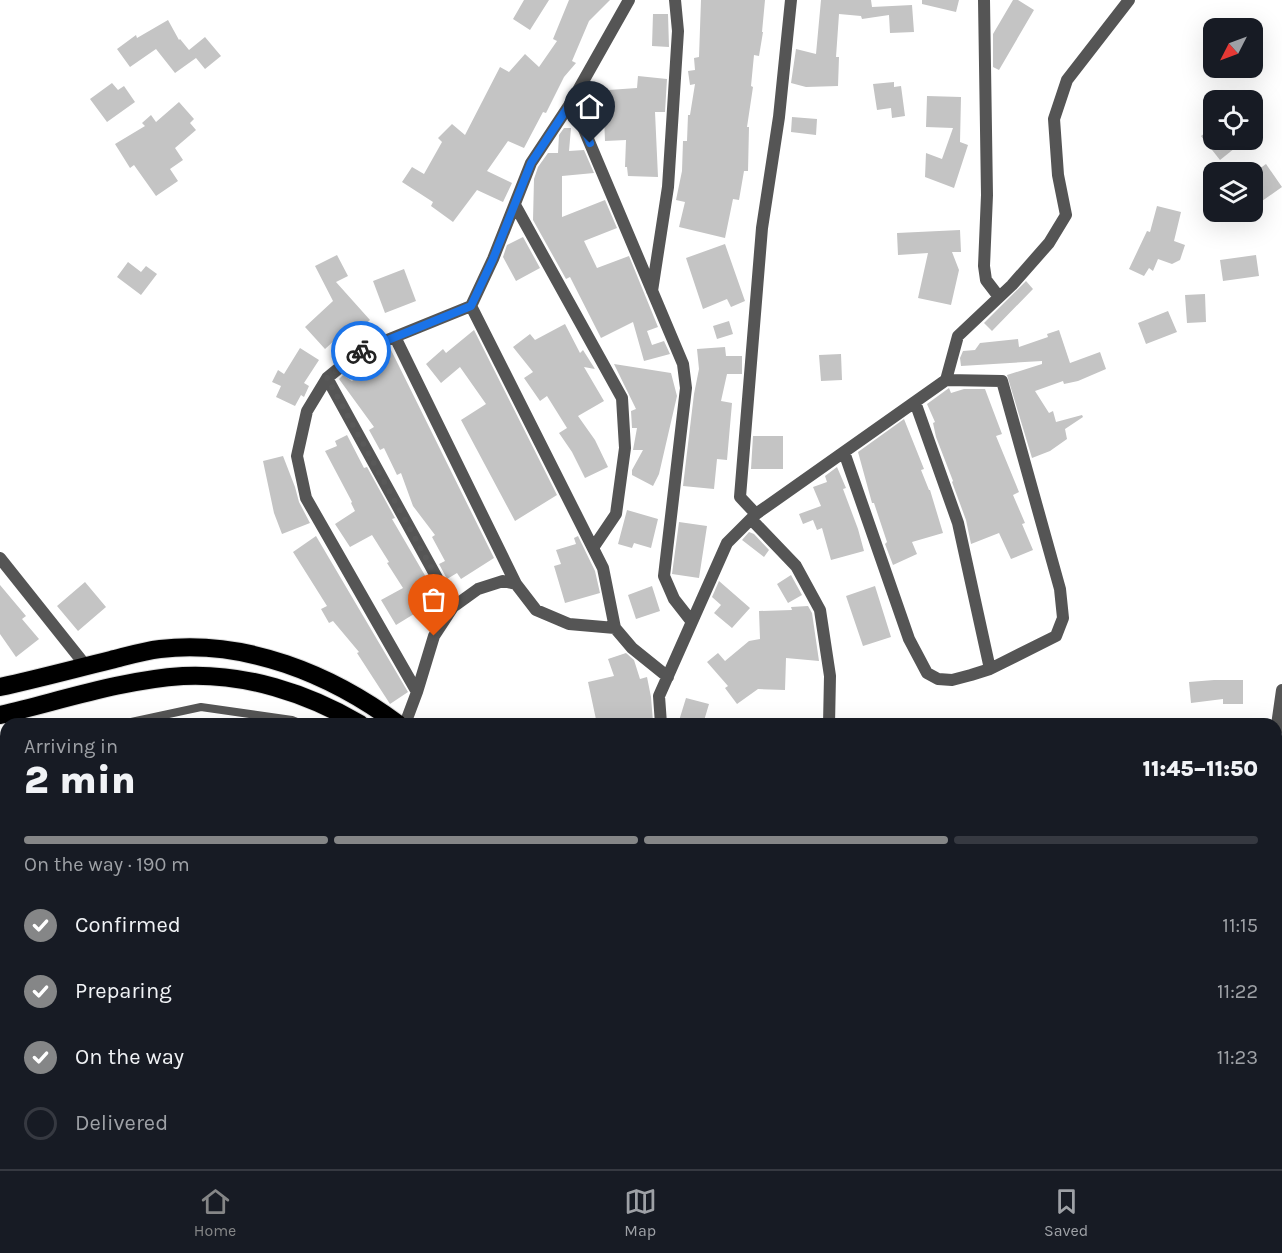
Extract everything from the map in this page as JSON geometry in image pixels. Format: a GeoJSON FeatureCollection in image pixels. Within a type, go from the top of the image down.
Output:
{"type":"FeatureCollection","features":[{"type":"Feature","properties":{"kind":"highway"},"geometry":{"type":"LineString","coordinates":[[0,687],[160,649],[203,649],[236,652],[297,667],[351,693],[389,718]]}},
{"type":"Feature","properties":{"kind":"highway"},"geometry":{"type":"LineString","coordinates":[[0,715],[150,680],[183,676],[247,681],[319,702],[349,718]]}},
{"type":"Feature","properties":{"kind":"street"},"geometry":{"type":"LineString","coordinates":[[417,692],[306,498],[297,456],[307,411],[327,378],[360,351],[471,306],[493,259],[531,163],[572,101],[629,0]]}},
{"type":"Feature","properties":{"kind":"street"},"geometry":{"type":"LineString","coordinates":[[652,291],[668,187],[678,31],[675,0]]}},
{"type":"Feature","properties":{"kind":"street"},"geometry":{"type":"LineString","coordinates":[[791,0],[779,117],[762,228],[740,497],[796,566],[820,610],[830,676],[829,718]]}},
{"type":"Feature","properties":{"kind":"street"},"geometry":{"type":"LineString","coordinates":[[984,0],[987,195],[984,266],[986,280],[999,297]]}},
{"type":"Feature","properties":{"kind":"street"},"geometry":{"type":"LineString","coordinates":[[946,380],[958,336],[999,297],[1049,243],[1066,215],[1058,175],[1054,119],[1067,80],[1129,0]]}},
{"type":"Feature","properties":{"kind":"street"},"geometry":{"type":"LineString","coordinates":[[572,101],[683,363],[686,388],[664,576],[674,599],[692,622]]}},
{"type":"Feature","properties":{"kind":"street"},"geometry":{"type":"LineString","coordinates":[[514,205],[622,398],[625,448],[616,514],[593,548]]}},
{"type":"Feature","properties":{"kind":"street"},"geometry":{"type":"LineString","coordinates":[[471,306],[603,568],[615,628],[632,648],[668,677]]}},
{"type":"Feature","properties":{"kind":"street"},"geometry":{"type":"LineString","coordinates":[[395,337],[516,584],[536,610],[569,624],[615,628]]}},
{"type":"Feature","properties":{"kind":"street"},"geometry":{"type":"LineString","coordinates":[[327,378],[453,607]]}},
{"type":"Feature","properties":{"kind":"street"},"geometry":{"type":"LineString","coordinates":[[661,718],[659,696],[727,543],[754,516],[844,452],[946,380],[1002,381],[1060,589],[1063,618],[1056,636],[990,669],[952,680],[938,679],[927,673],[909,639],[844,452]]}},
{"type":"Feature","properties":{"kind":"street"},"geometry":{"type":"LineString","coordinates":[[915,402],[958,523],[990,669]]}},
{"type":"Feature","properties":{"kind":"street"},"geometry":{"type":"LineString","coordinates":[[0,558],[86,666]]}},
{"type":"Feature","properties":{"kind":"street"},"geometry":{"type":"LineString","coordinates":[[407,718],[434,636],[453,607],[478,590],[503,580],[516,584]]}},
{"type":"Feature","properties":{"kind":"street"},"geometry":{"type":"LineString","coordinates":[[1278,718],[1282,690]]}},
{"type":"Feature","properties":{"kind":"lane"},"geometry":{"type":"LineString","coordinates":[[150,718],[201,707],[278,718]]}},
{"type":"Feature","properties":{"kind":"building"},"geometry":{"type":"Polygon","coordinates":[[[524,0],[549,0],[530,30],[513,19],[524,0]]]}},
{"type":"Feature","properties":{"kind":"building"},"geometry":{"type":"Polygon","coordinates":[[[569,0],[610,0],[589,21],[572,61],[576,63],[564,77],[546,113],[543,112],[524,148],[508,141],[487,171],[512,183],[503,202],[477,190],[453,222],[431,206],[433,202],[402,182],[412,167],[424,174],[442,142],[438,138],[452,124],[465,135],[500,67],[509,72],[525,54],[539,67],[557,41],[553,39],[569,0]]]}},
{"type":"Feature","properties":{"kind":"building"},"geometry":{"type":"Polygon","coordinates":[[[701,0],[765,0],[759,56],[754,55],[751,86],[753,87],[747,127],[749,127],[748,171],[744,171],[739,200],[733,199],[725,238],[679,227],[685,202],[676,200],[682,171],[683,141],[687,141],[688,115],[690,115],[695,84],[690,85],[688,71],[695,70],[694,58],[699,57],[701,0]]]}},
{"type":"Feature","properties":{"kind":"building"},"geometry":{"type":"Polygon","coordinates":[[[821,0],[871,0],[872,7],[912,5],[914,32],[890,33],[889,15],[862,19],[861,16],[839,14],[836,57],[839,57],[838,86],[806,87],[791,83],[796,49],[816,54],[821,0]]]}},
{"type":"Feature","properties":{"kind":"building"},"geometry":{"type":"Polygon","coordinates":[[[922,0],[959,0],[956,12],[922,4],[922,0]]]}},
{"type":"Feature","properties":{"kind":"building"},"geometry":{"type":"Polygon","coordinates":[[[1013,0],[1018,0],[1034,10],[999,70],[993,67],[993,34],[1013,0]]]}},
{"type":"Feature","properties":{"kind":"building"},"geometry":{"type":"Polygon","coordinates":[[[653,14],[668,14],[669,47],[652,46],[653,14]]]}},
{"type":"Feature","properties":{"kind":"building"},"geometry":{"type":"Polygon","coordinates":[[[168,20],[179,40],[189,50],[205,37],[221,56],[205,69],[196,58],[175,73],[156,49],[130,67],[117,49],[136,35],[137,38],[168,20]]]}},
{"type":"Feature","properties":{"kind":"building"},"geometry":{"type":"Polygon","coordinates":[[[638,76],[667,79],[665,112],[655,112],[658,177],[628,176],[627,167],[625,167],[626,140],[605,141],[604,117],[596,118],[594,91],[637,88],[638,76]]]}},
{"type":"Feature","properties":{"kind":"building"},"geometry":{"type":"Polygon","coordinates":[[[894,82],[894,87],[901,86],[905,116],[892,118],[891,108],[877,110],[873,84],[894,82]]]}},
{"type":"Feature","properties":{"kind":"building"},"geometry":{"type":"Polygon","coordinates":[[[112,83],[118,90],[124,86],[135,102],[107,122],[90,99],[112,83]]]}},
{"type":"Feature","properties":{"kind":"building"},"geometry":{"type":"Polygon","coordinates":[[[927,96],[961,97],[960,142],[968,145],[954,188],[925,177],[926,153],[942,159],[953,128],[926,127],[927,96]]]}},
{"type":"Feature","properties":{"kind":"building"},"geometry":{"type":"Polygon","coordinates":[[[179,102],[194,119],[190,123],[196,130],[175,148],[183,160],[170,169],[178,181],[156,196],[134,165],[130,168],[115,144],[145,126],[142,123],[151,115],[156,122],[179,102]]]}},
{"type":"Feature","properties":{"kind":"building"},"geometry":{"type":"Polygon","coordinates":[[[792,117],[817,119],[816,135],[791,132],[792,117]]]}},
{"type":"Feature","properties":{"kind":"building"},"geometry":{"type":"Polygon","coordinates":[[[564,128],[571,128],[569,151],[584,150],[594,173],[562,176],[562,217],[605,200],[617,228],[584,241],[597,268],[629,256],[658,327],[647,331],[652,345],[664,341],[670,354],[644,361],[633,322],[601,338],[570,277],[566,279],[533,220],[534,179],[538,167],[548,153],[558,153],[559,135],[564,128]]]}},
{"type":"Feature","properties":{"kind":"building"},"geometry":{"type":"Polygon","coordinates":[[[1212,150],[1232,150],[1220,160],[1212,150]]]}},
{"type":"Feature","properties":{"kind":"building"},"geometry":{"type":"Polygon","coordinates":[[[1266,164],[1282,187],[1263,200],[1263,166],[1266,164]]]}},
{"type":"Feature","properties":{"kind":"building"},"geometry":{"type":"Polygon","coordinates":[[[1157,206],[1181,212],[1174,241],[1185,245],[1180,260],[1172,264],[1158,259],[1153,271],[1149,268],[1144,276],[1129,269],[1147,231],[1150,232],[1157,206]]]}},
{"type":"Feature","properties":{"kind":"building"},"geometry":{"type":"Polygon","coordinates":[[[960,230],[961,252],[952,252],[959,270],[951,305],[918,298],[928,253],[898,255],[897,233],[960,230]]]}},
{"type":"Feature","properties":{"kind":"building"},"geometry":{"type":"Polygon","coordinates":[[[523,237],[540,268],[516,281],[503,257],[507,245],[523,237]]]}},
{"type":"Feature","properties":{"kind":"building"},"geometry":{"type":"Polygon","coordinates":[[[725,244],[745,301],[731,307],[727,299],[703,309],[686,258],[725,244]]]}},
{"type":"Feature","properties":{"kind":"building"},"geometry":{"type":"Polygon","coordinates":[[[337,255],[348,276],[336,282],[370,320],[350,338],[345,331],[325,349],[305,327],[333,301],[315,266],[337,255]]]}},
{"type":"Feature","properties":{"kind":"building"},"geometry":{"type":"Polygon","coordinates":[[[1256,255],[1259,276],[1223,281],[1220,260],[1256,255]]]}},
{"type":"Feature","properties":{"kind":"building"},"geometry":{"type":"Polygon","coordinates":[[[128,262],[141,272],[146,266],[157,274],[141,295],[117,277],[128,262]]]}},
{"type":"Feature","properties":{"kind":"building"},"geometry":{"type":"Polygon","coordinates":[[[404,269],[416,301],[385,313],[373,281],[404,269]]]}},
{"type":"Feature","properties":{"kind":"building"},"geometry":{"type":"Polygon","coordinates":[[[1026,281],[1033,289],[992,331],[984,323],[1026,281]]]}},
{"type":"Feature","properties":{"kind":"building"},"geometry":{"type":"Polygon","coordinates":[[[1205,294],[1206,322],[1187,323],[1185,295],[1205,294]]]}},
{"type":"Feature","properties":{"kind":"building"},"geometry":{"type":"Polygon","coordinates":[[[1168,311],[1177,332],[1146,344],[1138,323],[1168,311]]]}},
{"type":"Feature","properties":{"kind":"building"},"geometry":{"type":"Polygon","coordinates":[[[729,321],[733,334],[717,339],[713,326],[729,321]]]}},
{"type":"Feature","properties":{"kind":"building"},"geometry":{"type":"Polygon","coordinates":[[[565,324],[580,353],[583,350],[595,369],[584,367],[604,401],[578,416],[595,440],[608,467],[585,478],[559,433],[567,428],[547,396],[540,401],[524,378],[533,372],[513,347],[530,334],[535,340],[565,324]]]}},
{"type":"Feature","properties":{"kind":"building"},"geometry":{"type":"Polygon","coordinates":[[[474,330],[557,495],[515,521],[461,420],[486,404],[460,367],[441,383],[426,364],[443,349],[446,353],[474,330]]]}},
{"type":"Feature","properties":{"kind":"building"},"geometry":{"type":"Polygon","coordinates":[[[1059,330],[1070,363],[1100,352],[1106,369],[1078,381],[1064,384],[1063,381],[1035,391],[1049,413],[1053,411],[1056,422],[1082,415],[1083,417],[1065,429],[1067,439],[1050,451],[1032,458],[1007,375],[1042,364],[1042,361],[961,366],[960,358],[963,351],[975,350],[980,343],[1018,339],[1019,347],[1048,337],[1047,334],[1059,330]]]}},
{"type":"Feature","properties":{"kind":"building"},"geometry":{"type":"Polygon","coordinates":[[[725,347],[726,356],[742,356],[742,374],[727,374],[721,401],[732,403],[727,460],[717,459],[714,489],[683,486],[699,369],[697,349],[725,347]]]}},
{"type":"Feature","properties":{"kind":"building"},"geometry":{"type":"Polygon","coordinates":[[[300,348],[319,360],[304,383],[309,386],[304,397],[301,395],[295,406],[276,397],[281,386],[272,382],[278,370],[284,374],[300,348]]]}},
{"type":"Feature","properties":{"kind":"building"},"geometry":{"type":"Polygon","coordinates":[[[390,348],[494,558],[461,579],[457,573],[447,579],[439,564],[445,561],[432,537],[435,535],[413,506],[401,473],[397,475],[384,448],[380,450],[369,430],[374,427],[339,379],[343,375],[352,381],[354,379],[351,377],[371,361],[368,357],[390,348]]]}},
{"type":"Feature","properties":{"kind":"building"},"geometry":{"type":"Polygon","coordinates":[[[841,354],[842,380],[821,381],[819,355],[841,354]]]}},
{"type":"Feature","properties":{"kind":"building"},"geometry":{"type":"Polygon","coordinates":[[[614,364],[671,373],[677,396],[659,474],[653,486],[632,475],[632,470],[643,450],[633,450],[637,428],[632,428],[631,411],[636,409],[614,364]]]}},
{"type":"Feature","properties":{"kind":"building"},"geometry":{"type":"Polygon","coordinates":[[[949,388],[951,393],[964,389],[985,389],[1002,434],[996,436],[1019,492],[1013,495],[1033,550],[1011,559],[999,533],[971,544],[966,520],[936,437],[933,423],[935,422],[927,404],[949,388]]]}},
{"type":"Feature","properties":{"kind":"building"},"geometry":{"type":"Polygon","coordinates":[[[904,419],[924,469],[921,470],[930,490],[943,533],[912,542],[917,554],[893,565],[858,452],[904,419]]]}},
{"type":"Feature","properties":{"kind":"building"},"geometry":{"type":"Polygon","coordinates":[[[347,435],[364,468],[367,467],[395,518],[392,519],[437,596],[412,610],[414,614],[396,625],[381,600],[403,588],[387,563],[389,562],[372,535],[350,547],[335,524],[355,511],[325,451],[337,446],[335,441],[347,435]]]}},
{"type":"Feature","properties":{"kind":"building"},"geometry":{"type":"Polygon","coordinates":[[[753,436],[783,436],[783,469],[751,469],[753,436]]]}},
{"type":"Feature","properties":{"kind":"building"},"geometry":{"type":"Polygon","coordinates":[[[283,456],[299,502],[310,523],[282,534],[274,513],[263,461],[283,456]]]}},
{"type":"Feature","properties":{"kind":"building"},"geometry":{"type":"Polygon","coordinates":[[[837,467],[846,488],[843,489],[864,551],[831,560],[822,528],[817,530],[813,520],[803,524],[799,514],[821,506],[813,487],[827,482],[825,476],[837,467]]]}},
{"type":"Feature","properties":{"kind":"building"},"geometry":{"type":"Polygon","coordinates":[[[627,510],[658,519],[651,548],[634,543],[632,548],[618,544],[627,510]]]}},
{"type":"Feature","properties":{"kind":"building"},"geometry":{"type":"Polygon","coordinates":[[[679,522],[707,526],[699,578],[672,574],[679,522]]]}},
{"type":"Feature","properties":{"kind":"building"},"geometry":{"type":"Polygon","coordinates":[[[749,532],[754,534],[769,550],[764,557],[742,540],[749,532]]]}},
{"type":"Feature","properties":{"kind":"building"},"geometry":{"type":"Polygon","coordinates":[[[316,536],[408,692],[390,704],[357,653],[359,652],[333,621],[329,623],[321,609],[327,606],[293,552],[316,536]]]}},
{"type":"Feature","properties":{"kind":"building"},"geometry":{"type":"Polygon","coordinates":[[[578,536],[595,571],[600,593],[565,603],[554,566],[561,564],[556,550],[576,544],[574,538],[578,536]]]}},
{"type":"Feature","properties":{"kind":"building"},"geometry":{"type":"Polygon","coordinates":[[[791,575],[802,595],[788,603],[777,584],[791,575]]]}},
{"type":"Feature","properties":{"kind":"building"},"geometry":{"type":"Polygon","coordinates":[[[719,581],[750,608],[732,628],[714,613],[721,605],[712,597],[719,581]]]}},
{"type":"Feature","properties":{"kind":"building"},"geometry":{"type":"Polygon","coordinates":[[[85,582],[106,607],[78,631],[57,606],[85,582]]]}},
{"type":"Feature","properties":{"kind":"building"},"geometry":{"type":"Polygon","coordinates":[[[0,585],[26,616],[22,619],[39,639],[16,657],[0,634],[0,585]]]}},
{"type":"Feature","properties":{"kind":"building"},"geometry":{"type":"Polygon","coordinates":[[[652,586],[660,611],[636,619],[628,595],[652,586]]]}},
{"type":"Feature","properties":{"kind":"building"},"geometry":{"type":"Polygon","coordinates":[[[875,586],[891,637],[863,646],[846,596],[875,586]]]}},
{"type":"Feature","properties":{"kind":"building"},"geometry":{"type":"Polygon","coordinates":[[[808,606],[812,613],[819,661],[786,658],[785,690],[758,689],[737,704],[725,688],[728,686],[707,662],[718,653],[725,661],[749,641],[760,639],[759,611],[792,610],[791,607],[808,606]]]}},
{"type":"Feature","properties":{"kind":"building"},"geometry":{"type":"Polygon","coordinates":[[[626,653],[634,660],[640,679],[647,677],[653,718],[596,718],[588,682],[614,676],[608,659],[626,653]]]}},
{"type":"Feature","properties":{"kind":"building"},"geometry":{"type":"Polygon","coordinates":[[[1243,680],[1243,704],[1223,704],[1223,699],[1191,703],[1189,682],[1243,680]]]}},
{"type":"Feature","properties":{"kind":"building"},"geometry":{"type":"Polygon","coordinates":[[[686,698],[709,704],[705,718],[680,718],[686,698]]]}},
{"type":"Feature","properties":{"kind":"way so far"},"geometry":{"type":"LineString","coordinates":[[361,351],[327,378],[453,607],[434,636]]}},
{"type":"Feature","properties":{"kind":"route"},"geometry":{"type":"LineString","coordinates":[[361,351],[471,306],[493,259],[531,163],[572,101],[590,143]]}}]}
